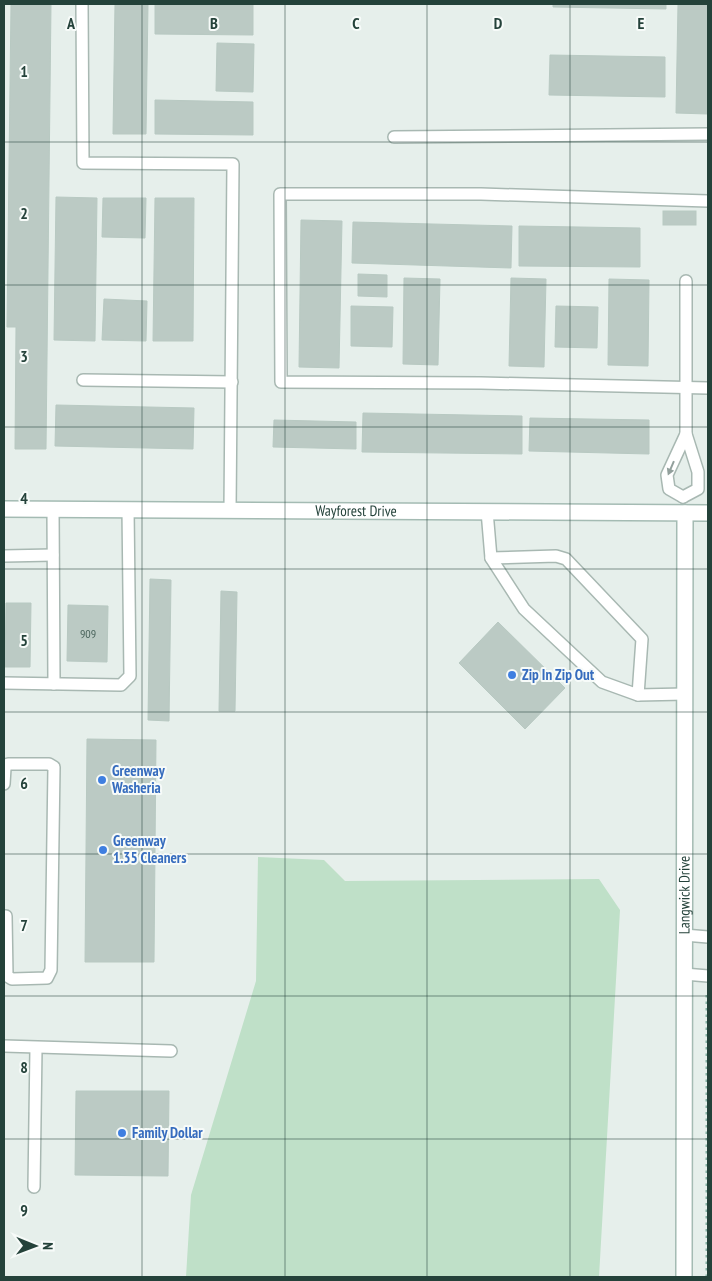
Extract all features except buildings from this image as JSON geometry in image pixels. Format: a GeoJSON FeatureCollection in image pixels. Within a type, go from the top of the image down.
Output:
{"type":"FeatureCollection","features":[{"type":"Feature","properties":{"kind":"street","name":"Wayforest Drive"},"geometry":{"type":"LineString","coordinates":[[4,509],[708,513]]}},
{"type":"Feature","properties":{"kind":"street","name":"Langwick Drive"},"geometry":{"type":"LineString","coordinates":[[684,1277],[685,512]]}},
{"type":"Feature","properties":{"kind":"lane"},"geometry":{"type":"LineString","coordinates":[[82,4],[83,163],[232,164],[230,510]]}},
{"type":"Feature","properties":{"kind":"lane"},"geometry":{"type":"LineString","coordinates":[[394,137],[708,134]]}},
{"type":"Feature","properties":{"kind":"lane"},"geometry":{"type":"LineString","coordinates":[[708,201],[481,194],[280,194],[281,382],[481,383],[708,388]]}},
{"type":"Feature","properties":{"kind":"lane"},"geometry":{"type":"LineString","coordinates":[[683,497],[698,489],[698,472],[686,434],[688,388],[686,281]]}},
{"type":"Feature","properties":{"kind":"lane"},"geometry":{"type":"LineString","coordinates":[[83,380],[232,382]]}},
{"type":"Feature","properties":{"kind":"lane"},"geometry":{"type":"LineString","coordinates":[[683,497],[669,489],[668,475],[686,434]]}},
{"type":"Feature","properties":{"kind":"lane"},"geometry":{"type":"LineString","coordinates":[[683,497],[685,512]]}},
{"type":"Feature","properties":{"kind":"lane"},"geometry":{"type":"LineString","coordinates":[[53,509],[54,684]]}},
{"type":"Feature","properties":{"kind":"lane"},"geometry":{"type":"LineString","coordinates":[[4,683],[121,685],[130,676],[128,510]]}},
{"type":"Feature","properties":{"kind":"lane"},"geometry":{"type":"LineString","coordinates":[[487,511],[491,558],[524,609],[602,682],[638,694],[685,694]]}},
{"type":"Feature","properties":{"kind":"lane"},"geometry":{"type":"LineString","coordinates":[[4,556],[53,555]]}},
{"type":"Feature","properties":{"kind":"lane"},"geometry":{"type":"LineString","coordinates":[[491,558],[556,556],[566,559],[642,638],[638,694]]}},
{"type":"Feature","properties":{"kind":"lane"},"geometry":{"type":"LineString","coordinates":[[4,784],[5,768],[8,764],[49,764],[54,768],[51,970],[47,978],[12,979],[8,976],[4,916]]}},
{"type":"Feature","properties":{"kind":"lane"},"geometry":{"type":"LineString","coordinates":[[684,935],[708,937]]}},
{"type":"Feature","properties":{"kind":"lane"},"geometry":{"type":"LineString","coordinates":[[684,974],[708,976]]}},
{"type":"Feature","properties":{"kind":"lane"},"geometry":{"type":"LineString","coordinates":[[4,1046],[171,1051]]}},
{"type":"Feature","properties":{"kind":"lane"},"geometry":{"type":"LineString","coordinates":[[34,1187],[36,1048]]}},
{"type":"Feature","properties":{"kind":"path"},"geometry":{"type":"LineString","coordinates":[[707,1277],[708,976]]}},
{"type":"Feature","properties":{"kind":"green space"},"geometry":{"type":"Polygon","coordinates":[[[258,857],[324,860],[345,881],[599,879],[620,910],[599,1277],[186,1277],[191,1195],[256,981],[258,857]]]}},
{"type":"Feature","properties":{"kind":"place","name":"Zip In Zip Out"},"geometry":{"type":"Point","coordinates":[512,675]}},
{"type":"Feature","properties":{"kind":"place","name":"Greenway Washeria"},"geometry":{"type":"Point","coordinates":[102,780]}},
{"type":"Feature","properties":{"kind":"place","name":"Greenway 1.35 Cleaners"},"geometry":{"type":"Point","coordinates":[103,850]}},
{"type":"Feature","properties":{"kind":"place","name":"Family Dollar"},"geometry":{"type":"Point","coordinates":[122,1133]}}]}
